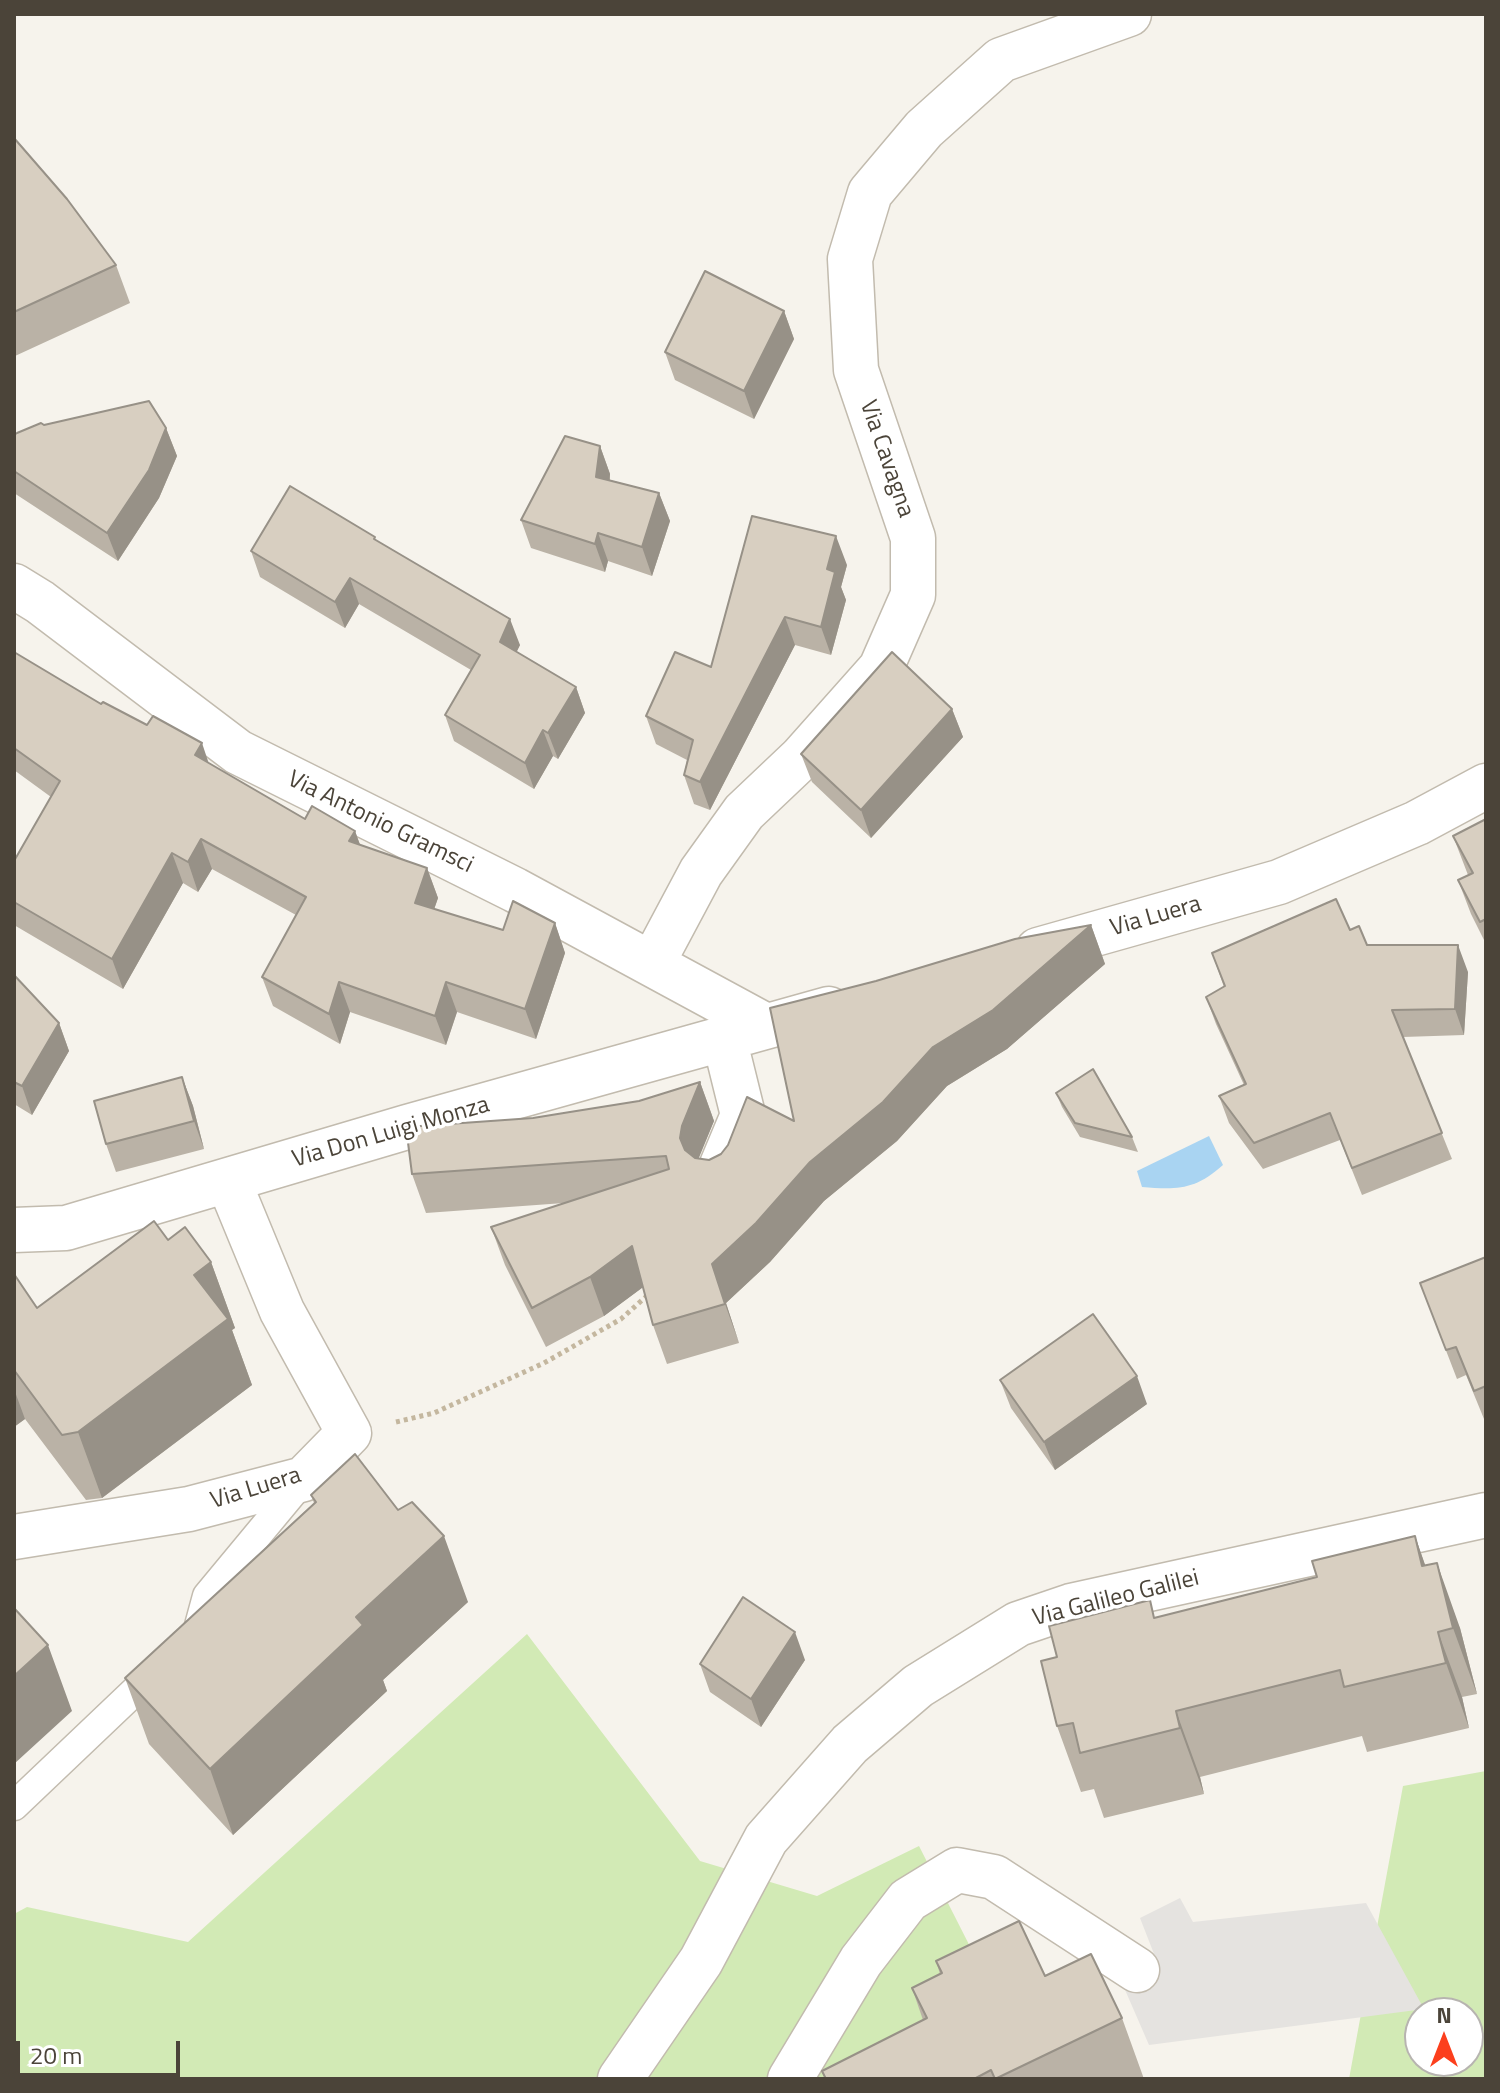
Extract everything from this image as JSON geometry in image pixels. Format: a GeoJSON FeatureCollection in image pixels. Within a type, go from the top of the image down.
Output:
{"type":"FeatureCollection","features":[{"type":"Feature","properties":{"kind":"street","name":"Via Cavagna"},"geometry":{"type":"LineString","coordinates":[[652,964],[701,872],[744,812],[801,758],[881,668],[913,595],[913,538],[856,370],[850,259],[870,193],[924,129],[1001,60],[1129,14]]}},
{"type":"Feature","properties":{"kind":"street","name":"Via Antonio Gramsci"},"geometry":{"type":"LineString","coordinates":[[14,586],[40,602],[238,752],[515,890],[766,1026]]}},
{"type":"Feature","properties":{"kind":"street","name":"Via Luera"},"geometry":{"type":"LineString","coordinates":[[1007,959],[1279,882],[1417,823],[1486,786]]}},
{"type":"Feature","properties":{"kind":"street"},"geometry":{"type":"LineString","coordinates":[[766,1026],[872,997]]}},
{"type":"Feature","properties":{"kind":"street","name":"Via Don Luigi Monza"},"geometry":{"type":"LineString","coordinates":[[14,1230],[66,1228],[766,1026]]}},
{"type":"Feature","properties":{"kind":"street"},"geometry":{"type":"LineString","coordinates":[[719,1174],[743,1115],[724,1038]]}},
{"type":"Feature","properties":{"kind":"street"},"geometry":{"type":"LineString","coordinates":[[228,1180],[282,1311],[349,1433]]}},
{"type":"Feature","properties":{"kind":"street","name":"Via Luera"},"geometry":{"type":"LineString","coordinates":[[14,1537],[189,1509],[304,1479],[349,1433]]}},
{"type":"Feature","properties":{"kind":"street","name":"Via Galileo Galilei"},"geometry":{"type":"LineString","coordinates":[[620,2079],[701,1961],[766,1839],[850,1744],[918,1686],[1018,1624],[1071,1606],[1486,1515]]}},
{"type":"Feature","properties":{"kind":"street"},"geometry":{"type":"LineString","coordinates":[[790,2079],[861,1961],[908,1900],[957,1870],[994,1877],[1137,1970]]}},
{"type":"Feature","properties":{"kind":"lane"},"geometry":{"type":"LineString","coordinates":[[14,1806],[197,1633],[207,1596],[304,1479]]}},
{"type":"Feature","properties":{"kind":"path"},"geometry":{"type":"LineString","coordinates":[[349,1433],[434,1413],[544,1363],[621,1319],[659,1285]]}},
{"type":"Feature","properties":{"kind":"green space"},"geometry":{"type":"Polygon","coordinates":[[[527,1634],[700,1861],[817,1896],[919,1846],[986,1978],[902,2079],[14,2079],[14,1914],[27,1907],[188,1942],[527,1634]]]}},
{"type":"Feature","properties":{"kind":"green space"},"geometry":{"type":"Polygon","coordinates":[[[1486,1771],[1486,2079],[1349,2079],[1403,1786],[1486,1771]]]}},
{"type":"Feature","properties":{"kind":"shaded area"},"geometry":{"type":"Polygon","coordinates":[[[1180,1898],[1193,1922],[1366,1903],[1417,1997],[1404,1997],[1404,2012],[1149,2045],[1119,1976],[1156,1959],[1140,1918],[1180,1898]]]}},
{"type":"Feature","properties":{"kind":"water"},"geometry":{"type":"Polygon","coordinates":[[[1209,1136],[1223,1165],[1213,1173],[1185,1186],[1142,1187],[1137,1171],[1209,1136]]]}},
{"type":"Feature","properties":{"kind":"building"},"geometry":{"type":"Polygon","coordinates":[[[14,138],[67,199],[116,265],[14,312],[14,138]]]}},
{"type":"Feature","properties":{"kind":"building"},"geometry":{"type":"Polygon","coordinates":[[[705,271],[784,311],[744,391],[665,352],[705,271]]]}},
{"type":"Feature","properties":{"kind":"building"},"geometry":{"type":"Polygon","coordinates":[[[149,401],[166,428],[149,470],[107,533],[14,471],[14,435],[17,433],[41,423],[44,425],[149,401]]]}},
{"type":"Feature","properties":{"kind":"building"},"geometry":{"type":"Polygon","coordinates":[[[565,436],[600,446],[596,477],[659,493],[642,547],[598,533],[595,544],[521,520],[565,436]]]}},
{"type":"Feature","properties":{"kind":"building"},"geometry":{"type":"Polygon","coordinates":[[[290,486],[510,619],[500,642],[576,687],[548,733],[543,730],[525,763],[445,715],[480,655],[350,578],[335,602],[251,551],[290,486]]]}},
{"type":"Feature","properties":{"kind":"building"},"geometry":{"type":"Polygon","coordinates":[[[752,516],[836,536],[827,569],[835,572],[821,627],[785,617],[700,782],[684,775],[693,740],[646,716],[675,652],[711,667],[752,516]]]}},
{"type":"Feature","properties":{"kind":"building"},"geometry":{"type":"Polygon","coordinates":[[[14,652],[101,704],[103,702],[147,725],[153,716],[202,743],[195,755],[305,819],[312,806],[355,831],[349,841],[427,868],[415,903],[503,930],[513,901],[555,923],[525,1009],[446,982],[435,1016],[339,982],[329,1014],[262,977],[306,897],[201,839],[188,862],[172,853],[112,959],[14,902],[14,861],[60,781],[14,748],[14,652]]]}},
{"type":"Feature","properties":{"kind":"building"},"geometry":{"type":"Polygon","coordinates":[[[892,652],[952,709],[861,810],[801,754],[892,652]]]}},
{"type":"Feature","properties":{"kind":"building"},"geometry":{"type":"Polygon","coordinates":[[[1486,819],[1486,919],[1480,922],[1458,880],[1473,873],[1453,836],[1486,819]]]}},
{"type":"Feature","properties":{"kind":"building"},"geometry":{"type":"Polygon","coordinates":[[[1336,899],[1350,930],[1359,926],[1367,945],[1458,945],[1455,1009],[1392,1010],[1442,1133],[1352,1168],[1330,1113],[1254,1143],[1219,1096],[1246,1084],[1206,997],[1225,986],[1212,953],[1336,899]]]}},
{"type":"Feature","properties":{"kind":"building"},"geometry":{"type":"Polygon","coordinates":[[[1091,925],[993,1010],[933,1047],[883,1102],[810,1162],[756,1223],[712,1264],[725,1304],[653,1325],[632,1246],[590,1277],[532,1308],[491,1227],[669,1169],[666,1156],[412,1174],[406,1127],[533,1118],[639,1101],[700,1082],[680,1138],[685,1150],[695,1158],[709,1160],[721,1154],[728,1145],[747,1097],[794,1121],[770,1008],[876,981],[1015,939],[1091,925]]]}},
{"type":"Feature","properties":{"kind":"building"},"geometry":{"type":"Polygon","coordinates":[[[14,975],[59,1023],[22,1086],[14,1082],[14,975]]]}},
{"type":"Feature","properties":{"kind":"building"},"geometry":{"type":"Polygon","coordinates":[[[1093,1069],[1132,1137],[1075,1123],[1056,1093],[1093,1069]]]}},
{"type":"Feature","properties":{"kind":"building"},"geometry":{"type":"Polygon","coordinates":[[[182,1077],[194,1121],[106,1144],[94,1101],[182,1077]]]}},
{"type":"Feature","properties":{"kind":"building"},"geometry":{"type":"Polygon","coordinates":[[[154,1221],[168,1240],[185,1227],[211,1262],[194,1275],[228,1319],[78,1432],[62,1435],[14,1370],[14,1274],[37,1308],[154,1221]]]}},
{"type":"Feature","properties":{"kind":"building"},"geometry":{"type":"Polygon","coordinates":[[[1486,1257],[1486,1386],[1474,1391],[1456,1347],[1446,1350],[1420,1283],[1486,1257]]]}},
{"type":"Feature","properties":{"kind":"building"},"geometry":{"type":"Polygon","coordinates":[[[1093,1314],[1137,1376],[1044,1442],[1000,1380],[1093,1314]]]}},
{"type":"Feature","properties":{"kind":"building"},"geometry":{"type":"Polygon","coordinates":[[[355,1454],[398,1510],[412,1502],[444,1536],[356,1617],[363,1625],[210,1769],[125,1678],[316,1502],[311,1495],[355,1454]]]}},
{"type":"Feature","properties":{"kind":"building"},"geometry":{"type":"Polygon","coordinates":[[[1415,1536],[1422,1566],[1437,1563],[1453,1628],[1438,1632],[1446,1663],[1344,1687],[1340,1670],[1176,1711],[1180,1728],[1080,1753],[1073,1723],[1057,1726],[1041,1661],[1057,1657],[1049,1626],[1150,1600],[1154,1618],[1317,1577],[1312,1561],[1415,1536]]]}},
{"type":"Feature","properties":{"kind":"building"},"geometry":{"type":"Polygon","coordinates":[[[743,1597],[795,1632],[751,1699],[700,1664],[743,1597]]]}},
{"type":"Feature","properties":{"kind":"building"},"geometry":{"type":"Polygon","coordinates":[[[14,1608],[48,1645],[14,1676],[14,1608]]]}},
{"type":"Feature","properties":{"kind":"building"},"geometry":{"type":"Polygon","coordinates":[[[1019,1921],[1045,1976],[1091,1954],[1122,2018],[995,2079],[991,2070],[974,2079],[826,2079],[822,2071],[927,2018],[912,1988],[942,1973],[936,1961],[1019,1921]]]}}]}
